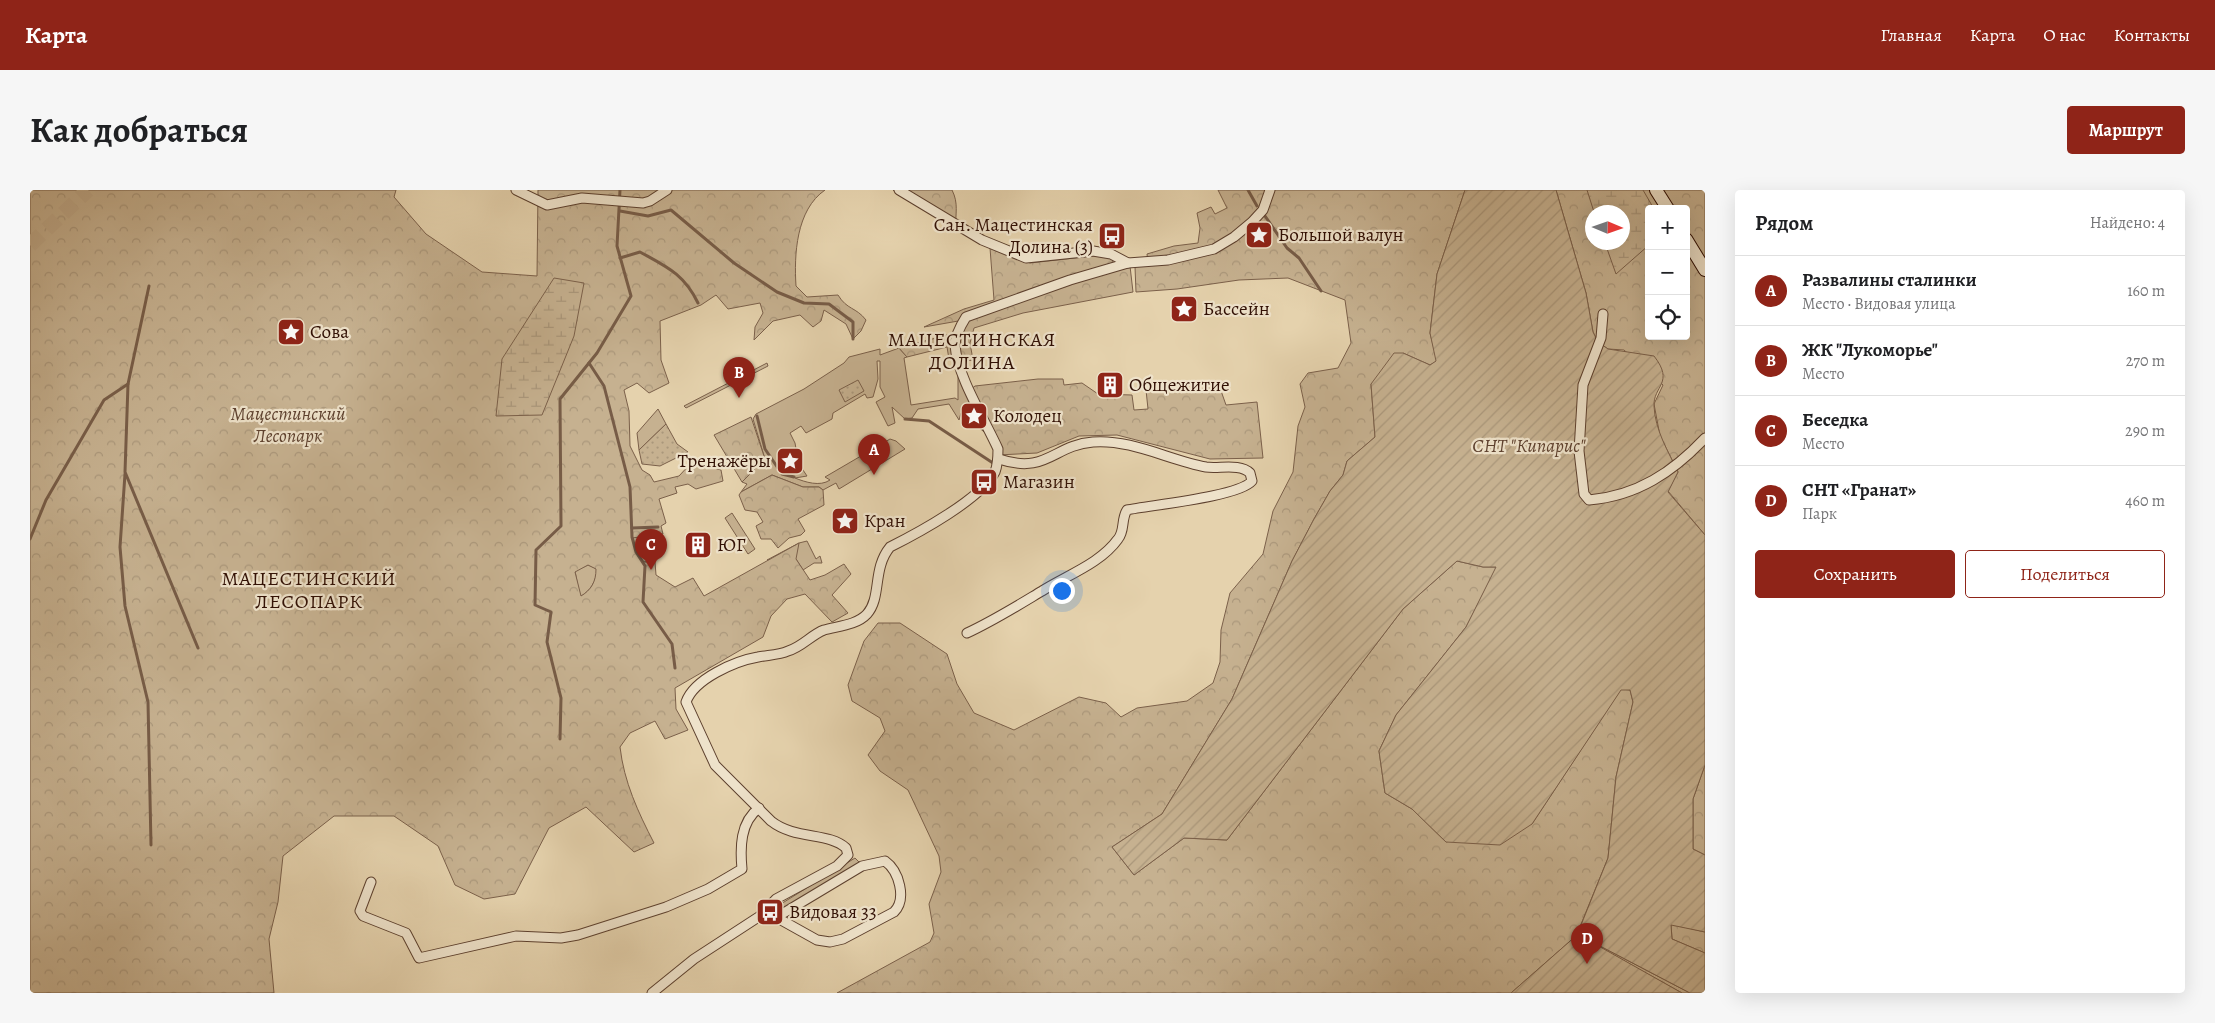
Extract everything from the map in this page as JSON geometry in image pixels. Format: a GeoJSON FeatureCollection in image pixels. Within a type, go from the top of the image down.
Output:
{"type":"FeatureCollection","features":[{"type":"Feature","properties":{"kind":"main road"},"geometry":{"type":"LineString","coordinates":[[1656,190],[1665,205]]}},
{"type":"Feature","properties":{"kind":"main road"},"geometry":{"type":"LineString","coordinates":[[1690,246],[1705,270]]}},
{"type":"Feature","properties":{"kind":"street"},"geometry":{"type":"LineString","coordinates":[[516,190],[547,206],[582,198],[629,202],[650,201],[667,190]]}},
{"type":"Feature","properties":{"kind":"street"},"geometry":{"type":"LineString","coordinates":[[899,190],[982,240],[1026,258],[1093,251],[1111,254],[1128,263]]}},
{"type":"Feature","properties":{"kind":"street"},"geometry":{"type":"LineString","coordinates":[[652,993],[694,959],[766,911],[776,899],[844,860],[848,855],[846,848],[838,841],[787,831],[771,821],[715,765],[686,702],[694,688],[718,672],[756,657],[788,652],[820,632],[856,622],[867,614],[874,602],[878,568],[883,556],[890,547],[953,511],[990,479],[999,459],[998,449],[958,362],[955,344],[958,329],[966,317],[981,310],[1128,263],[1168,260],[1214,250],[1252,222],[1263,210],[1270,190]]}},
{"type":"Feature","properties":{"kind":"street"},"geometry":{"type":"LineString","coordinates":[[1603,314],[1601,338],[1583,384],[1579,451],[1584,494],[1590,500],[1631,490],[1660,479],[1705,438]]}},
{"type":"Feature","properties":{"kind":"street"},"geometry":{"type":"LineString","coordinates":[[967,633],[1004,615],[1042,590],[1086,567],[1117,541],[1122,534],[1124,515],[1127,510],[1218,494],[1248,485],[1252,481],[1250,472],[1242,468],[1206,467],[1110,442],[1076,445],[1038,463],[1009,462],[999,459]]}},
{"type":"Feature","properties":{"kind":"street"},"geometry":{"type":"LineString","coordinates":[[370,882],[361,906],[360,911],[363,916],[406,933],[419,958],[516,936],[561,938],[666,907],[708,889],[742,869],[740,854],[744,829],[750,815],[759,808]]}},
{"type":"Feature","properties":{"kind":"street"},"geometry":{"type":"LineString","coordinates":[[766,911],[818,940],[837,941],[894,912],[898,908],[902,894],[891,865],[885,861],[876,862],[862,866],[777,917]]}},
{"type":"Feature","properties":{"kind":"green space","name":"Мацестинский Лесопарк"},"geometry":{"type":"Polygon","coordinates":[[[30,190],[396,190],[394,197],[426,234],[482,272],[537,276],[538,190],[825,190],[808,209],[799,234],[796,286],[807,297],[838,295],[841,300],[859,313],[866,320],[861,331],[853,339],[846,324],[824,310],[821,321],[813,327],[800,315],[773,321],[754,340],[755,327],[763,313],[760,303],[728,309],[716,295],[701,305],[660,321],[661,360],[669,383],[649,393],[637,383],[624,390],[629,411],[630,446],[642,470],[650,475],[654,482],[679,476],[692,462],[721,470],[723,481],[696,489],[688,484],[675,487],[677,493],[659,499],[666,523],[661,526],[663,534],[632,538],[636,552],[644,562],[655,562],[656,575],[675,587],[693,578],[704,596],[799,543],[796,559],[810,580],[825,575],[844,564],[851,574],[832,595],[848,613],[832,622],[805,594],[787,599],[771,616],[763,637],[675,688],[676,709],[688,730],[665,739],[655,721],[630,733],[620,747],[622,760],[632,796],[654,843],[634,852],[586,807],[549,828],[515,894],[484,899],[455,885],[438,846],[394,816],[334,816],[283,856],[278,902],[269,939],[274,993],[30,993],[30,190]],[[588,565],[575,572],[581,596],[592,585],[596,569],[588,565]]]}},
{"type":"Feature","properties":{"kind":"green space"},"geometry":{"type":"Polygon","coordinates":[[[893,190],[952,190],[956,204],[956,228],[893,190]]]}},
{"type":"Feature","properties":{"kind":"green space"},"geometry":{"type":"Polygon","coordinates":[[[1218,190],[1465,190],[1437,274],[1430,333],[1437,361],[1430,365],[1403,353],[1371,384],[1375,437],[1347,461],[1343,475],[1330,491],[1314,519],[1292,561],[1232,699],[1162,814],[1112,847],[1134,875],[1184,838],[1227,840],[1403,609],[1457,561],[1483,567],[1497,567],[1466,627],[1396,715],[1379,751],[1385,793],[1412,809],[1446,842],[1532,824],[1621,689],[1630,690],[1633,702],[1616,777],[1608,858],[1577,934],[1690,993],[1682,993],[1577,935],[1511,993],[837,993],[930,942],[934,933],[929,904],[941,872],[939,856],[908,790],[880,771],[868,755],[885,731],[880,718],[852,701],[848,685],[864,641],[878,623],[900,623],[947,654],[957,684],[974,713],[1014,730],[1079,697],[1106,703],[1121,717],[1137,708],[1187,701],[1213,683],[1220,662],[1221,630],[1230,593],[1263,554],[1273,511],[1293,472],[1298,426],[1305,407],[1300,384],[1308,373],[1338,368],[1351,343],[1345,300],[1288,278],[1239,280],[1177,289],[1136,292],[1135,267],[1148,263],[1147,254],[1174,246],[1198,243],[1200,228],[1197,213],[1211,207],[1215,214],[1227,208],[1218,190]]]}},
{"type":"Feature","properties":{"kind":"green space","name":"СНТ \"Кипарис\""},"geometry":{"type":"Polygon","coordinates":[[[1465,190],[1556,190],[1586,293],[1593,332],[1598,342],[1608,349],[1654,356],[1663,372],[1662,384],[1655,399],[1655,415],[1663,440],[1678,472],[1668,492],[1705,535],[1705,765],[1693,799],[1693,849],[1705,855],[1705,932],[1671,925],[1672,939],[1705,953],[1705,993],[1690,993],[1579,935],[1682,993],[1511,993],[1577,935],[1608,858],[1616,777],[1633,702],[1630,690],[1621,690],[1532,824],[1500,845],[1446,842],[1412,809],[1385,793],[1379,751],[1396,715],[1466,627],[1496,567],[1483,567],[1457,561],[1403,609],[1227,840],[1184,838],[1134,875],[1112,847],[1162,814],[1232,699],[1292,561],[1314,519],[1330,491],[1343,475],[1347,461],[1375,437],[1371,384],[1394,353],[1403,353],[1430,365],[1436,361],[1430,333],[1437,274],[1465,190]]]}},
{"type":"Feature","properties":{"kind":"green space"},"geometry":{"type":"Polygon","coordinates":[[[1556,190],[1705,190],[1705,535],[1668,491],[1678,472],[1660,436],[1654,404],[1663,385],[1624,350],[1608,349],[1598,342],[1593,332],[1586,293],[1556,190]]]}},
{"type":"Feature","properties":{"kind":"green space"},"geometry":{"type":"Polygon","coordinates":[[[1587,190],[1643,190],[1652,205],[1645,205],[1645,249],[1616,274],[1607,250],[1630,250],[1630,205],[1592,205],[1587,190]]]}},
{"type":"Feature","properties":{"kind":"green space"},"geometry":{"type":"Polygon","coordinates":[[[990,248],[1030,263],[1111,254],[1113,262],[1109,268],[1130,266],[1133,292],[1023,313],[974,328],[970,343],[973,360],[958,362],[949,359],[947,347],[907,357],[899,348],[958,332],[964,320],[924,327],[964,309],[994,300],[990,248]]]}},
{"type":"Feature","properties":{"kind":"green space"},"geometry":{"type":"Polygon","coordinates":[[[554,278],[584,283],[574,336],[542,415],[496,416],[502,359],[554,278]]]}},
{"type":"Feature","properties":{"kind":"green space"},"geometry":{"type":"Polygon","coordinates":[[[899,348],[907,357],[904,358],[911,405],[955,398],[958,400],[958,362],[994,440],[961,413],[959,420],[949,404],[918,409],[912,418],[905,419],[892,407],[895,423],[888,426],[876,402],[885,397],[880,387],[880,361],[877,361],[878,379],[873,397],[867,398],[865,394],[833,413],[832,419],[806,433],[801,426],[790,433],[795,443],[797,454],[784,462],[787,466],[792,462],[795,467],[799,464],[807,476],[795,478],[808,482],[822,483],[830,480],[825,477],[890,439],[896,441],[905,449],[839,489],[836,483],[823,490],[819,487],[803,487],[772,475],[741,492],[747,484],[742,482],[765,459],[753,419],[756,414],[804,389],[844,363],[849,357],[880,349],[880,355],[899,348]]]}},
{"type":"Feature","properties":{"kind":"green space"},"geometry":{"type":"Polygon","coordinates":[[[767,363],[768,366],[686,408],[684,406],[767,363]]]}},
{"type":"Feature","properties":{"kind":"green space"},"geometry":{"type":"Polygon","coordinates":[[[1038,379],[1063,379],[1064,385],[1082,383],[1098,394],[1132,395],[1134,410],[1148,409],[1146,390],[1220,388],[1226,405],[1257,402],[1263,458],[1210,459],[1117,435],[1079,436],[1037,453],[998,455],[970,390],[975,386],[1038,379]]]}},
{"type":"Feature","properties":{"kind":"green space"},"geometry":{"type":"Polygon","coordinates":[[[858,380],[864,391],[845,402],[839,390],[858,380]]]}},
{"type":"Feature","properties":{"kind":"green space"},"geometry":{"type":"Polygon","coordinates":[[[658,409],[666,424],[639,450],[637,433],[658,409]]]}},
{"type":"Feature","properties":{"kind":"green space"},"geometry":{"type":"Polygon","coordinates":[[[751,417],[765,459],[742,482],[714,435],[751,417]]]}},
{"type":"Feature","properties":{"kind":"green space"},"geometry":{"type":"Polygon","coordinates":[[[666,424],[677,444],[688,452],[660,466],[642,464],[639,450],[666,424]]]}},
{"type":"Feature","properties":{"kind":"green space"},"geometry":{"type":"Polygon","coordinates":[[[772,475],[803,487],[819,487],[823,490],[824,505],[798,519],[805,531],[801,535],[789,538],[778,548],[771,539],[761,539],[756,526],[763,522],[757,512],[745,510],[739,495],[741,492],[772,475]]]}},
{"type":"Feature","properties":{"kind":"green space"},"geometry":{"type":"Polygon","coordinates":[[[732,513],[755,549],[748,554],[725,518],[732,513]]]}},
{"type":"Feature","properties":{"kind":"green space"},"geometry":{"type":"Polygon","coordinates":[[[651,536],[650,548],[655,562],[644,562],[636,552],[632,537],[651,536]]]}},
{"type":"Feature","properties":{"kind":"green space"},"geometry":{"type":"Polygon","coordinates":[[[807,541],[816,559],[820,556],[822,563],[814,563],[803,570],[796,559],[767,560],[799,543],[807,541]]]}},
{"type":"Feature","properties":{"kind":"green space"},"geometry":{"type":"Polygon","coordinates":[[[588,565],[597,569],[594,582],[587,592],[580,597],[575,571],[588,565]]]}},
{"type":"Feature","properties":{"kind":"green space"},"geometry":{"type":"Polygon","coordinates":[[[1705,765],[1705,855],[1693,849],[1693,799],[1705,765]]]}},
{"type":"Feature","properties":{"kind":"green space"},"geometry":{"type":"Polygon","coordinates":[[[855,858],[861,864],[779,911],[776,907],[855,858]]]}},
{"type":"Feature","properties":{"kind":"green space"},"geometry":{"type":"Polygon","coordinates":[[[1671,924],[1705,932],[1705,953],[1672,939],[1671,924]]]}},
{"type":"Feature","properties":{"kind":"waterway"},"geometry":{"type":"LineString","coordinates":[[560,739],[561,698],[547,642],[551,612],[535,605],[536,550],[561,526],[560,399],[597,353],[631,296],[617,246],[620,190]]}},
{"type":"Feature","properties":{"kind":"waterway"},"geometry":{"type":"LineString","coordinates":[[1248,190],[1257,206]]}},
{"type":"Feature","properties":{"kind":"waterway"},"geometry":{"type":"LineString","coordinates":[[620,211],[648,216],[671,210],[734,263],[777,292],[804,303],[829,304],[853,322],[853,339]]}},
{"type":"Feature","properties":{"kind":"waterway"},"geometry":{"type":"LineString","coordinates":[[1265,216],[1287,248],[1299,258],[1321,291]]}},
{"type":"Feature","properties":{"kind":"waterway"},"geometry":{"type":"LineString","coordinates":[[620,258],[640,252],[658,262],[681,278],[698,303]]}},
{"type":"Feature","properties":{"kind":"waterway"},"geometry":{"type":"LineString","coordinates":[[149,286],[128,384],[125,472],[198,648]]}},
{"type":"Feature","properties":{"kind":"waterway"},"geometry":{"type":"LineString","coordinates":[[589,363],[604,386],[630,487],[632,537],[636,552],[645,566],[643,602],[672,644],[675,668]]}},
{"type":"Feature","properties":{"kind":"waterway"},"geometry":{"type":"LineString","coordinates":[[30,539],[46,500],[104,400],[128,384]]}},
{"type":"Feature","properties":{"kind":"waterway"},"geometry":{"type":"LineString","coordinates":[[757,416],[765,449],[782,474],[794,477]]}},
{"type":"Feature","properties":{"kind":"waterway"},"geometry":{"type":"LineString","coordinates":[[905,419],[929,421],[996,465]]}},
{"type":"Feature","properties":{"kind":"waterway"},"geometry":{"type":"LineString","coordinates":[[125,474],[120,547],[125,606],[148,702],[151,845]]}},
{"type":"Feature","properties":{"kind":"waterway"},"geometry":{"type":"LineString","coordinates":[[632,528],[658,527]]}},
{"type":"Feature","properties":{"kind":"tunnel"},"geometry":{"type":"LineString","coordinates":[[30,245],[88,190]]}},
{"type":"Feature","properties":{"kind":"place","name":"Большой валун"},"geometry":{"type":"Point","coordinates":[1259,235]}},
{"type":"Feature","properties":{"kind":"place","name":"Сан. Мацестинская Долина (3)"},"geometry":{"type":"Point","coordinates":[1112,236]}},
{"type":"Feature","properties":{"kind":"place","name":"Бассейн"},"geometry":{"type":"Point","coordinates":[1184,309]}},
{"type":"Feature","properties":{"kind":"place","name":"Сова"},"geometry":{"type":"Point","coordinates":[291,332]}},
{"type":"Feature","properties":{"kind":"place","name":"Общежитие"},"geometry":{"type":"Point","coordinates":[1110,385]}},
{"type":"Feature","properties":{"kind":"place","name":"ЖК \"Лукоморье\""},"geometry":{"type":"Point","coordinates":[739,398]}},
{"type":"Feature","properties":{"kind":"place","name":"Колодец"},"geometry":{"type":"Point","coordinates":[974,416]}},
{"type":"Feature","properties":{"kind":"place","name":"Тренажёры"},"geometry":{"type":"Point","coordinates":[790,461]}},
{"type":"Feature","properties":{"kind":"place","name":"Развалины сталинки"},"geometry":{"type":"Point","coordinates":[874,475]}},
{"type":"Feature","properties":{"kind":"place","name":"Магазин"},"geometry":{"type":"Point","coordinates":[984,482]}},
{"type":"Feature","properties":{"kind":"place","name":"Кран"},"geometry":{"type":"Point","coordinates":[845,521]}},
{"type":"Feature","properties":{"kind":"place","name":"ЮГ"},"geometry":{"type":"Point","coordinates":[698,545]}},
{"type":"Feature","properties":{"kind":"place","name":"Беседка"},"geometry":{"type":"Point","coordinates":[651,570]}},
{"type":"Feature","properties":{"kind":"place","name":"Видовая 33"},"geometry":{"type":"Point","coordinates":[770,912]}},
{"type":"Feature","properties":{"kind":"place","name":"СНТ «Гранат»"},"geometry":{"type":"Point","coordinates":[1587,964]}},
{"type":"Feature","properties":{"kind":"district","name":"МАЦЕСТИНСКАЯ ДОЛИНА"},"geometry":{"type":"Point","coordinates":[972,350]}},
{"type":"Feature","properties":{"kind":"district","name":"МАЦЕСТИНСКИЙ ЛЕСОПАРК"},"geometry":{"type":"Point","coordinates":[309,590]}}]}
